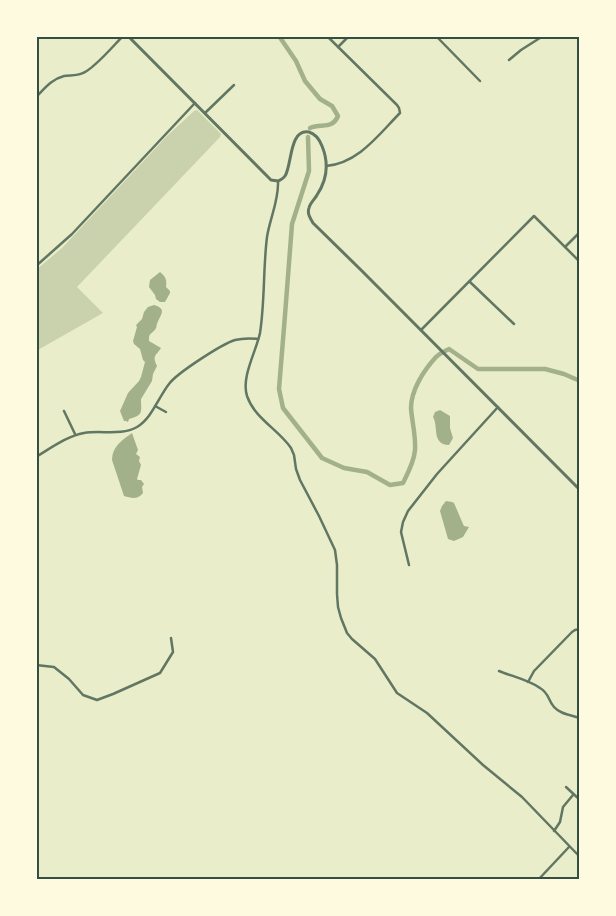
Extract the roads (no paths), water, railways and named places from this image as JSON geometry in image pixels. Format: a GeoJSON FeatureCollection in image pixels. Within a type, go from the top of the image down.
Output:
{"type":"FeatureCollection","features":[{"type":"Feature","properties":{"kind":"street"},"geometry":{"type":"LineString","coordinates":[[36,97],[56,79],[84,73],[93,67],[123,36]]}},
{"type":"Feature","properties":{"kind":"street"},"geometry":{"type":"LineString","coordinates":[[128,36],[270,179],[278,181],[286,174],[295,140],[303,133],[309,132],[313,134],[319,141],[325,156],[326,166],[326,176],[322,186],[309,208],[309,214],[315,226],[580,490]]}},
{"type":"Feature","properties":{"kind":"street"},"geometry":{"type":"LineString","coordinates":[[326,166],[345,162],[360,153],[400,113],[397,105],[327,36]]}},
{"type":"Feature","properties":{"kind":"street"},"geometry":{"type":"LineString","coordinates":[[338,47],[349,36]]}},
{"type":"Feature","properties":{"kind":"street"},"geometry":{"type":"LineString","coordinates":[[436,36],[480,81]]}},
{"type":"Feature","properties":{"kind":"street"},"geometry":{"type":"LineString","coordinates":[[509,60],[543,36]]}},
{"type":"Feature","properties":{"kind":"street"},"geometry":{"type":"LineString","coordinates":[[204,113],[234,85]]}},
{"type":"Feature","properties":{"kind":"street"},"geometry":{"type":"LineString","coordinates":[[36,266],[72,234],[195,103]]}},
{"type":"Feature","properties":{"kind":"street"},"geometry":{"type":"LineString","coordinates":[[278,181],[277,196],[267,238],[260,330],[246,376],[246,392],[256,413],[291,448],[300,480],[335,550],[338,565],[338,607],[347,633],[374,659],[398,693],[427,712],[522,797],[580,857]]}},
{"type":"Feature","properties":{"kind":"street"},"geometry":{"type":"LineString","coordinates":[[421,330],[534,216],[580,262]]}},
{"type":"Feature","properties":{"kind":"street"},"geometry":{"type":"LineString","coordinates":[[565,247],[580,232]]}},
{"type":"Feature","properties":{"kind":"street"},"geometry":{"type":"LineString","coordinates":[[470,282],[514,324]]}},
{"type":"Feature","properties":{"kind":"street"},"geometry":{"type":"LineString","coordinates":[[36,457],[76,435],[87,432],[123,432],[132,430],[146,420],[169,384],[182,371],[232,341],[247,338],[258,339]]}},
{"type":"Feature","properties":{"kind":"street"},"geometry":{"type":"LineString","coordinates":[[155,406],[166,412]]}},
{"type":"Feature","properties":{"kind":"street"},"geometry":{"type":"LineString","coordinates":[[409,565],[402,532],[403,522],[408,511],[436,474],[498,407]]}},
{"type":"Feature","properties":{"kind":"street"},"geometry":{"type":"LineString","coordinates":[[64,411],[76,435]]}},
{"type":"Feature","properties":{"kind":"street"},"geometry":{"type":"LineString","coordinates":[[528,682],[534,670],[572,632],[580,629]]}},
{"type":"Feature","properties":{"kind":"street"},"geometry":{"type":"LineString","coordinates":[[36,665],[54,668],[69,679],[83,695],[97,700],[160,673],[173,652],[172,638]]}},
{"type":"Feature","properties":{"kind":"street"},"geometry":{"type":"LineString","coordinates":[[499,671],[545,691],[554,707],[559,711],[580,718]]}},
{"type":"Feature","properties":{"kind":"street"},"geometry":{"type":"LineString","coordinates":[[566,788],[580,800]]}},
{"type":"Feature","properties":{"kind":"street"},"geometry":{"type":"LineString","coordinates":[[554,831],[560,822],[563,807],[573,795]]}},
{"type":"Feature","properties":{"kind":"street"},"geometry":{"type":"LineString","coordinates":[[538,880],[569,847]]}},
{"type":"Feature","properties":{"kind":"waterway"},"geometry":{"type":"LineString","coordinates":[[279,36],[296,61],[305,81],[320,99],[332,106],[338,116],[329,125],[310,128]]}},
{"type":"Feature","properties":{"kind":"waterway"},"geometry":{"type":"LineString","coordinates":[[308,137],[309,171],[292,224],[279,389],[283,408],[322,458],[344,468],[367,472],[390,485],[403,483],[412,463],[415,450],[411,408],[413,394],[431,362],[439,354],[449,349],[478,369],[545,369],[580,381]]}}]}
